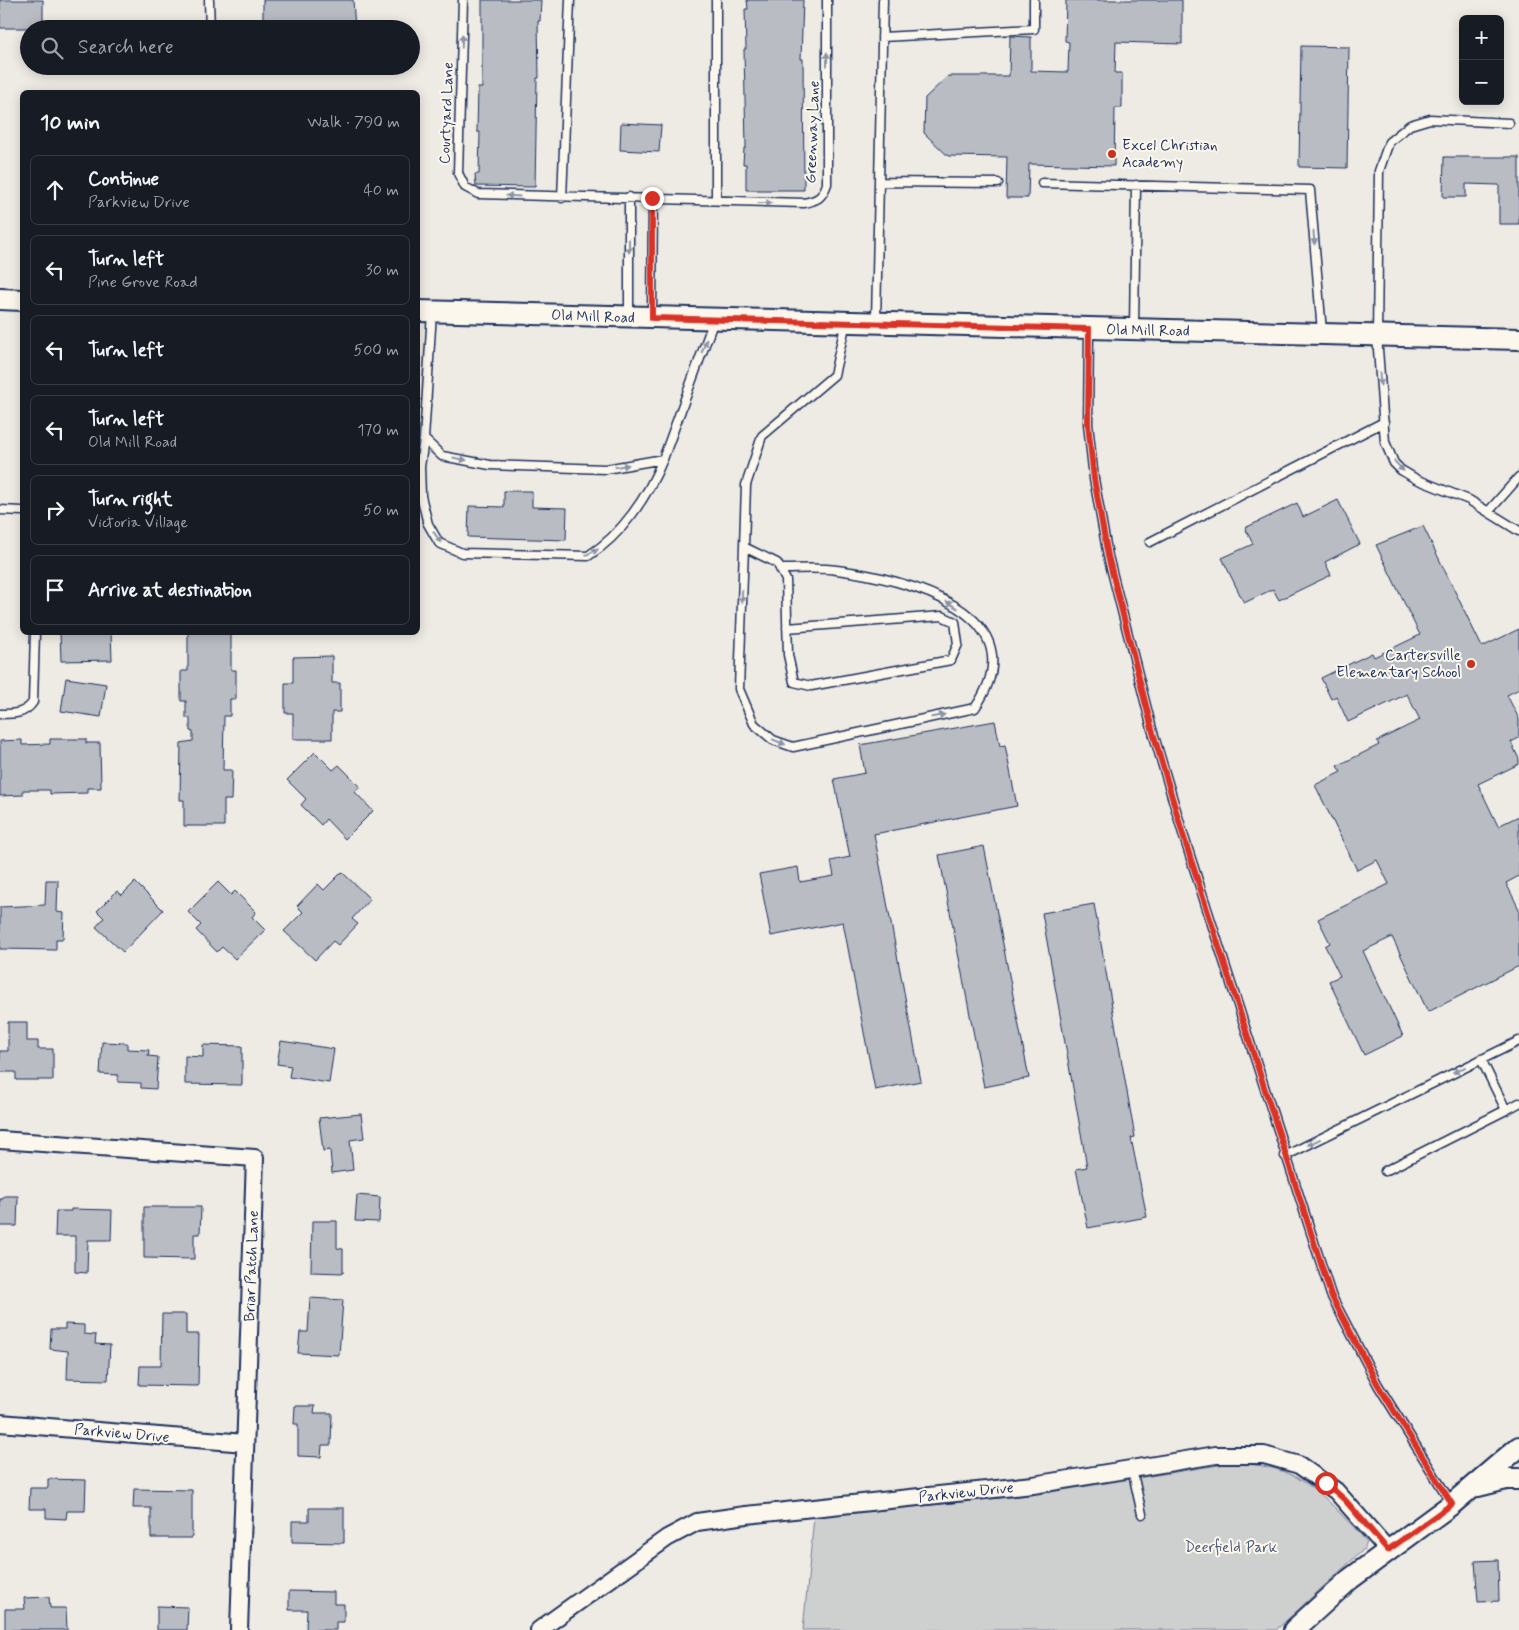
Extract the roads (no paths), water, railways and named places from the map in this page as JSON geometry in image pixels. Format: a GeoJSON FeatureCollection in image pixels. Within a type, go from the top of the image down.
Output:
{"type":"FeatureCollection","features":[{"type":"Feature","properties":{"kind":"street"},"geometry":{"type":"LineString","coordinates":[[0,299],[20,300]]}},
{"type":"Feature","properties":{"kind":"street","name":"Old Mill Road"},"geometry":{"type":"LineString","coordinates":[[425,311],[1519,339]]}},
{"type":"Feature","properties":{"kind":"street","name":"Briar Patch Lane"},"geometry":{"type":"LineString","coordinates":[[0,1140],[255,1158],[239,1630]]}},
{"type":"Feature","properties":{"kind":"street","name":"Parkview Drive"},"geometry":{"type":"LineString","coordinates":[[0,1423],[245,1443]]}},
{"type":"Feature","properties":{"kind":"street"},"geometry":{"type":"LineString","coordinates":[[1294,1630],[1320,1605],[1388,1550],[1474,1487],[1519,1447]]}},
{"type":"Feature","properties":{"kind":"street","name":"Parkview Drive"},"geometry":{"type":"LineString","coordinates":[[539,1630],[667,1538],[697,1522],[1033,1485],[1234,1454],[1264,1455],[1282,1459],[1306,1469],[1336,1491],[1388,1550]]}},
{"type":"Feature","properties":{"kind":"street"},"geometry":{"type":"LineString","coordinates":[[1474,1487],[1506,1479],[1519,1479]]}},
{"type":"Feature","properties":{"kind":"lane"},"geometry":{"type":"LineString","coordinates":[[209,0],[210,20]]}},
{"type":"Feature","properties":{"kind":"lane","name":"Courtyard Lane"},"geometry":{"type":"LineString","coordinates":[[463,0],[458,173],[465,187],[478,194],[562,198],[629,197],[716,200]]}},
{"type":"Feature","properties":{"kind":"lane"},"geometry":{"type":"LineString","coordinates":[[562,198],[570,0]]}},
{"type":"Feature","properties":{"kind":"lane"},"geometry":{"type":"LineString","coordinates":[[716,0],[716,200]]}},
{"type":"Feature","properties":{"kind":"lane","name":"Greenway Lane"},"geometry":{"type":"LineString","coordinates":[[716,200],[727,203],[804,203],[816,201],[823,196],[827,184],[828,142],[827,0]]}},
{"type":"Feature","properties":{"kind":"lane"},"geometry":{"type":"LineString","coordinates":[[876,323],[883,0]]}},
{"type":"Feature","properties":{"kind":"lane"},"geometry":{"type":"LineString","coordinates":[[882,37],[1034,29],[1034,0]]}},
{"type":"Feature","properties":{"kind":"lane"},"geometry":{"type":"LineString","coordinates":[[1509,122],[1430,119],[1410,125],[1389,142],[1379,171],[1377,336],[1385,442],[1394,463],[1401,470],[1489,511],[1519,531]]}},
{"type":"Feature","properties":{"kind":"lane"},"geometry":{"type":"LineString","coordinates":[[880,182],[998,182]]}},
{"type":"Feature","properties":{"kind":"lane"},"geometry":{"type":"LineString","coordinates":[[1042,182],[1310,190],[1322,334]]}},
{"type":"Feature","properties":{"kind":"lane"},"geometry":{"type":"LineString","coordinates":[[1134,330],[1136,185]]}},
{"type":"Feature","properties":{"kind":"lane"},"geometry":{"type":"LineString","coordinates":[[629,197],[629,317]]}},
{"type":"Feature","properties":{"kind":"lane"},"geometry":{"type":"LineString","coordinates":[[652,198],[652,318]]}},
{"type":"Feature","properties":{"kind":"lane"},"geometry":{"type":"LineString","coordinates":[[425,311],[424,439],[420,467],[422,496],[428,524],[439,543],[462,553],[588,556],[606,545],[625,523],[656,476],[714,319]]}},
{"type":"Feature","properties":{"kind":"lane"},"geometry":{"type":"LineString","coordinates":[[780,569],[836,570],[912,585],[948,602],[973,618],[988,637],[991,663],[988,690],[975,708],[793,747],[774,740],[754,724],[739,689],[746,485],[762,436],[834,375],[846,322]]}},
{"type":"Feature","properties":{"kind":"lane"},"geometry":{"type":"LineString","coordinates":[[1089,329],[1088,424],[1094,479],[1108,556],[1152,729],[1184,838],[1322,1272],[1339,1311],[1378,1385],[1452,1504]]}},
{"type":"Feature","properties":{"kind":"lane"},"geometry":{"type":"LineString","coordinates":[[1150,542],[1384,422]]}},
{"type":"Feature","properties":{"kind":"lane"},"geometry":{"type":"LineString","coordinates":[[424,439],[442,456],[490,465],[606,469],[663,459]]}},
{"type":"Feature","properties":{"kind":"lane"},"geometry":{"type":"LineString","coordinates":[[1489,511],[1519,477]]}},
{"type":"Feature","properties":{"kind":"lane"},"geometry":{"type":"LineString","coordinates":[[0,510],[20,511]]}},
{"type":"Feature","properties":{"kind":"lane"},"geometry":{"type":"LineString","coordinates":[[744,547],[777,564],[786,580],[787,628],[788,655],[794,682],[811,686],[951,660],[958,644],[955,622],[942,616],[787,628]]}},
{"type":"Feature","properties":{"kind":"lane"},"geometry":{"type":"LineString","coordinates":[[0,714],[17,714],[24,711],[33,702],[34,635]]}},
{"type":"Feature","properties":{"kind":"lane"},"geometry":{"type":"LineString","coordinates":[[1286,1156],[1519,1041]]}},
{"type":"Feature","properties":{"kind":"lane"},"geometry":{"type":"LineString","coordinates":[[1482,1059],[1506,1110]]}},
{"type":"Feature","properties":{"kind":"lane"},"geometry":{"type":"LineString","coordinates":[[1384,1171],[1519,1104]]}},
{"type":"Feature","properties":{"kind":"lane"},"geometry":{"type":"LineString","coordinates":[[1132,1469],[1142,1514]]}},
{"type":"Feature","properties":{"kind":"place","name":"Excel Christian Academy"},"geometry":{"type":"Point","coordinates":[1112,154]}},
{"type":"Feature","properties":{"kind":"place","name":"Cartersville Elementary School"},"geometry":{"type":"Point","coordinates":[1471,664]}},
{"type":"Feature","properties":{"kind":"park label","name":"Deerfield Park"},"geometry":{"type":"Point","coordinates":[1231,1547]}}]}
